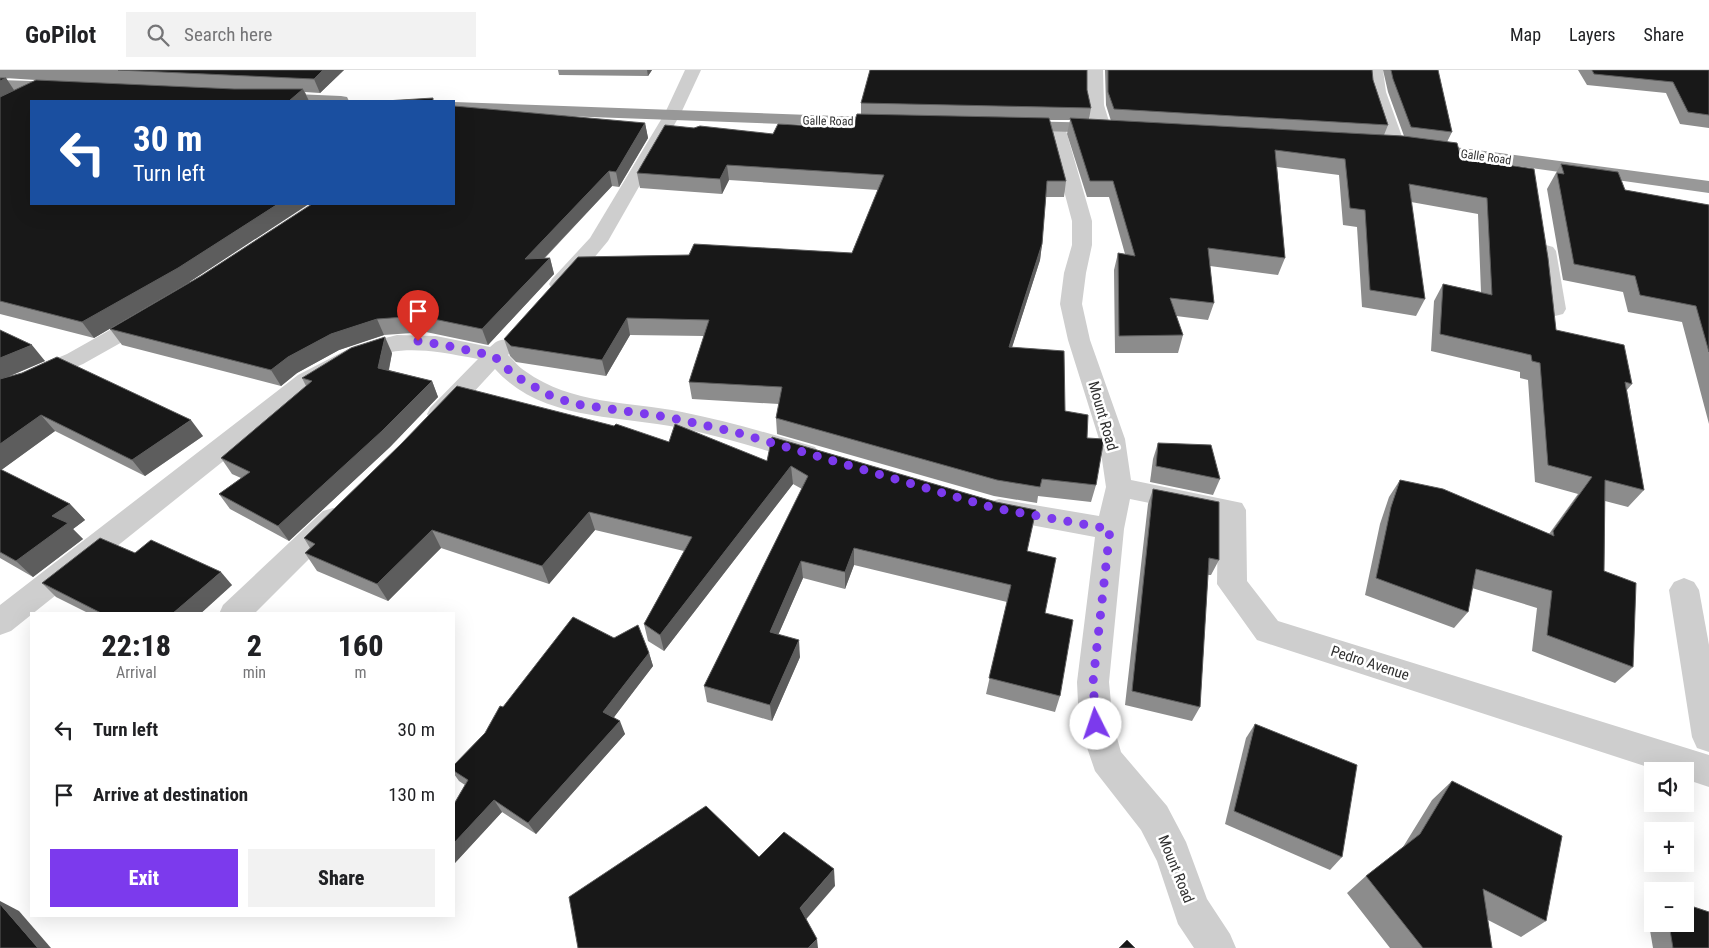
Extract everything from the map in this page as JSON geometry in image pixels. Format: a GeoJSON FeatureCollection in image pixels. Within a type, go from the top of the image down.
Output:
{"type":"FeatureCollection","features":[{"type":"Feature","properties":{"kind":"highway"},"geometry":{"type":"LineString","coordinates":[[0,85],[75,88]]}},
{"type":"Feature","properties":{"kind":"highway"},"geometry":{"type":"LineString","coordinates":[[252,97],[319,100]]}},
{"type":"Feature","properties":{"kind":"highway","name":"Galle Road"},"geometry":{"type":"LineString","coordinates":[[456,109],[673,114],[789,120],[908,123]]}},
{"type":"Feature","properties":{"kind":"highway"},"geometry":{"type":"LineString","coordinates":[[996,125],[1121,129]]}},
{"type":"Feature","properties":{"kind":"highway","name":"Galle Road"},"geometry":{"type":"LineString","coordinates":[[1376,143],[1396,144],[1533,173],[1709,187]]}},
{"type":"Feature","properties":{"kind":"street"},"geometry":{"type":"LineString","coordinates":[[548,298],[598,241],[673,114],[693,70]]}},
{"type":"Feature","properties":{"kind":"street"},"geometry":{"type":"LineString","coordinates":[[1095,70],[1096,105],[1102,128]]}},
{"type":"Feature","properties":{"kind":"street"},"geometry":{"type":"LineString","coordinates":[[1375,70],[1378,92],[1396,144]]}},
{"type":"Feature","properties":{"kind":"street"},"geometry":{"type":"LineString","coordinates":[[15,101],[46,86]]}},
{"type":"Feature","properties":{"kind":"street","name":"Mount Road"},"geometry":{"type":"LineString","coordinates":[[1056,127],[1082,221],[1082,245],[1075,273],[1071,304],[1079,340],[1112,439],[1119,487],[1110,529],[1093,682],[1096,724],[1107,760],[1154,818],[1173,855],[1192,910],[1216,948]]}},
{"type":"Feature","properties":{"kind":"street"},"geometry":{"type":"LineString","coordinates":[[1542,231],[1555,309]]}},
{"type":"Feature","properties":{"kind":"street"},"geometry":{"type":"LineString","coordinates":[[0,391],[75,359],[163,310]]}},
{"type":"Feature","properties":{"kind":"street"},"geometry":{"type":"LineString","coordinates":[[420,433],[521,327]]}},
{"type":"Feature","properties":{"kind":"street"},"geometry":{"type":"LineString","coordinates":[[0,622],[306,381],[338,361],[365,349],[394,342],[418,341],[494,356],[520,379],[551,396],[575,404],[667,417],[735,432],[828,459]]}},
{"type":"Feature","properties":{"kind":"street","name":"Pedro Avenue"},"geometry":{"type":"LineString","coordinates":[[1119,487],[1232,510],[1232,584],[1268,631],[1709,771]]}},
{"type":"Feature","properties":{"kind":"street"},"geometry":{"type":"LineString","coordinates":[[236,612],[351,500]]}},
{"type":"Feature","properties":{"kind":"street"},"geometry":{"type":"LineString","coordinates":[[976,502],[994,508],[1110,529]]}},
{"type":"Feature","properties":{"kind":"street"},"geometry":{"type":"LineString","coordinates":[[1684,590],[1709,737]]}},
{"type":"Feature","properties":{"kind":"building"},"geometry":{"type":"Polygon","coordinates":[[[118,70],[323,70],[314,79],[118,70]]]}},
{"type":"Feature","properties":{"kind":"building"},"geometry":{"type":"Polygon","coordinates":[[[870,70],[1087,70],[1087,90],[1091,108],[861,103],[870,70]]]}},
{"type":"Feature","properties":{"kind":"building"},"geometry":{"type":"Polygon","coordinates":[[[1108,70],[1372,70],[1373,80],[1388,125],[1114,109],[1108,92],[1108,70]]]}},
{"type":"Feature","properties":{"kind":"building"},"geometry":{"type":"Polygon","coordinates":[[[1391,70],[1438,70],[1452,132],[1411,127],[1391,70]]]}},
{"type":"Feature","properties":{"kind":"building"},"geometry":{"type":"Polygon","coordinates":[[[1592,70],[1709,70],[1709,115],[1688,112],[1673,82],[1594,74],[1592,70]]]}},
{"type":"Feature","properties":{"kind":"building"},"geometry":{"type":"Polygon","coordinates":[[[36,80],[234,89],[303,89],[290,100],[30,100],[30,205],[276,205],[178,268],[82,322],[0,301],[0,97],[36,80]]]}},
{"type":"Feature","properties":{"kind":"building"},"geometry":{"type":"Polygon","coordinates":[[[433,98],[433,100],[401,100],[433,98]]]}},
{"type":"Feature","properties":{"kind":"building"},"geometry":{"type":"Polygon","coordinates":[[[455,106],[645,123],[616,172],[609,171],[525,259],[550,258],[482,329],[419,316],[377,319],[331,334],[288,357],[271,370],[110,329],[201,276],[310,205],[455,205],[455,106]]]}},
{"type":"Feature","properties":{"kind":"building"},"geometry":{"type":"Polygon","coordinates":[[[857,114],[1049,118],[1066,181],[1047,181],[1042,244],[1009,347],[1064,351],[1065,411],[1088,415],[1087,438],[1104,439],[1096,485],[1042,479],[1040,487],[997,480],[776,418],[782,387],[689,382],[709,320],[627,318],[602,360],[511,346],[504,339],[578,257],[689,255],[694,244],[852,253],[884,175],[727,165],[720,179],[637,173],[665,125],[694,128],[700,126],[773,134],[778,124],[852,128],[857,114]]]}},
{"type":"Feature","properties":{"kind":"building"},"geometry":{"type":"Polygon","coordinates":[[[1070,118],[1403,136],[1457,143],[1461,158],[1534,169],[1548,258],[1556,330],[1624,345],[1632,384],[1625,382],[1644,490],[1605,480],[1604,571],[1636,583],[1633,667],[1547,635],[1552,591],[1476,569],[1468,612],[1376,578],[1391,507],[1400,480],[1443,489],[1554,536],[1553,531],[1592,477],[1548,465],[1540,363],[1532,361],[1531,355],[1440,334],[1443,284],[1492,295],[1487,198],[1409,184],[1425,299],[1370,290],[1365,210],[1350,208],[1345,159],[1275,150],[1285,258],[1208,248],[1214,303],[1170,298],[1183,335],[1119,336],[1118,253],[1135,256],[1113,181],[1090,181],[1070,118]]]}},
{"type":"Feature","properties":{"kind":"building"},"geometry":{"type":"Polygon","coordinates":[[[1561,164],[1618,172],[1625,190],[1709,205],[1709,352],[1696,306],[1640,295],[1635,276],[1574,264],[1557,173],[1564,174],[1561,164]]]}},
{"type":"Feature","properties":{"kind":"building"},"geometry":{"type":"Polygon","coordinates":[[[0,330],[32,345],[0,358],[0,330]]]}},
{"type":"Feature","properties":{"kind":"building"},"geometry":{"type":"Polygon","coordinates":[[[385,337],[378,368],[432,381],[382,431],[278,526],[219,494],[250,472],[221,458],[312,381],[302,378],[351,348],[385,337]]]}},
{"type":"Feature","properties":{"kind":"building"},"geometry":{"type":"Polygon","coordinates":[[[57,357],[191,420],[132,460],[41,415],[0,444],[0,379],[22,373],[57,357]]]}},
{"type":"Feature","properties":{"kind":"building"},"geometry":{"type":"Polygon","coordinates":[[[457,386],[614,426],[616,424],[669,442],[675,424],[767,461],[772,437],[996,502],[1036,510],[1027,551],[1056,558],[1045,613],[1073,620],[1060,696],[989,678],[1011,585],[854,548],[845,572],[801,561],[770,632],[799,640],[770,705],[704,686],[808,476],[791,466],[660,635],[644,624],[692,537],[589,512],[542,566],[432,530],[377,584],[305,553],[315,544],[304,538],[401,444],[457,386]]]}},
{"type":"Feature","properties":{"kind":"building"},"geometry":{"type":"Polygon","coordinates":[[[1158,443],[1211,445],[1220,479],[1156,466],[1158,443]]]}},
{"type":"Feature","properties":{"kind":"building"},"geometry":{"type":"Polygon","coordinates":[[[0,469],[70,504],[52,516],[68,523],[16,561],[0,552],[0,469]]]}},
{"type":"Feature","properties":{"kind":"building"},"geometry":{"type":"Polygon","coordinates":[[[1153,489],[1219,502],[1219,560],[1209,558],[1200,707],[1132,691],[1153,489]]]}},
{"type":"Feature","properties":{"kind":"building"},"geometry":{"type":"Polygon","coordinates":[[[100,538],[135,553],[151,540],[221,572],[174,612],[99,612],[42,583],[100,538]]]}},
{"type":"Feature","properties":{"kind":"building"},"geometry":{"type":"Polygon","coordinates":[[[573,617],[614,638],[638,625],[649,653],[603,712],[620,721],[528,823],[494,800],[455,842],[455,802],[468,780],[455,772],[455,764],[485,733],[500,706],[503,707],[573,617]]]}},
{"type":"Feature","properties":{"kind":"building"},"geometry":{"type":"Polygon","coordinates":[[[1255,724],[1357,765],[1342,857],[1234,811],[1255,724]]]}},
{"type":"Feature","properties":{"kind":"building"},"geometry":{"type":"Polygon","coordinates":[[[1452,781],[1562,836],[1546,921],[1483,889],[1492,948],[1423,948],[1366,876],[1420,834],[1452,781]]]}},
{"type":"Feature","properties":{"kind":"building"},"geometry":{"type":"Polygon","coordinates":[[[706,806],[759,857],[784,832],[834,869],[800,908],[817,939],[808,948],[578,948],[569,897],[706,806]]]}},
{"type":"Feature","properties":{"kind":"building"},"geometry":{"type":"Polygon","coordinates":[[[0,904],[38,948],[0,948],[0,904]]]}},
{"type":"Feature","properties":{"kind":"building"},"geometry":{"type":"Polygon","coordinates":[[[1694,907],[1709,912],[1709,948],[1673,948],[1670,932],[1694,932],[1694,907]]]}},
{"type":"Feature","properties":{"kind":"building"},"geometry":{"type":"Polygon","coordinates":[[[1127,940],[1135,948],[1119,948],[1127,940]]]}},
{"type":"Feature","properties":{"kind":"route"},"geometry":{"type":"LineString","coordinates":[[418,341],[494,356],[514,375],[524,381],[551,396],[575,404],[667,417],[735,432],[994,508],[1110,529],[1093,682],[1096,724]]}}]}
